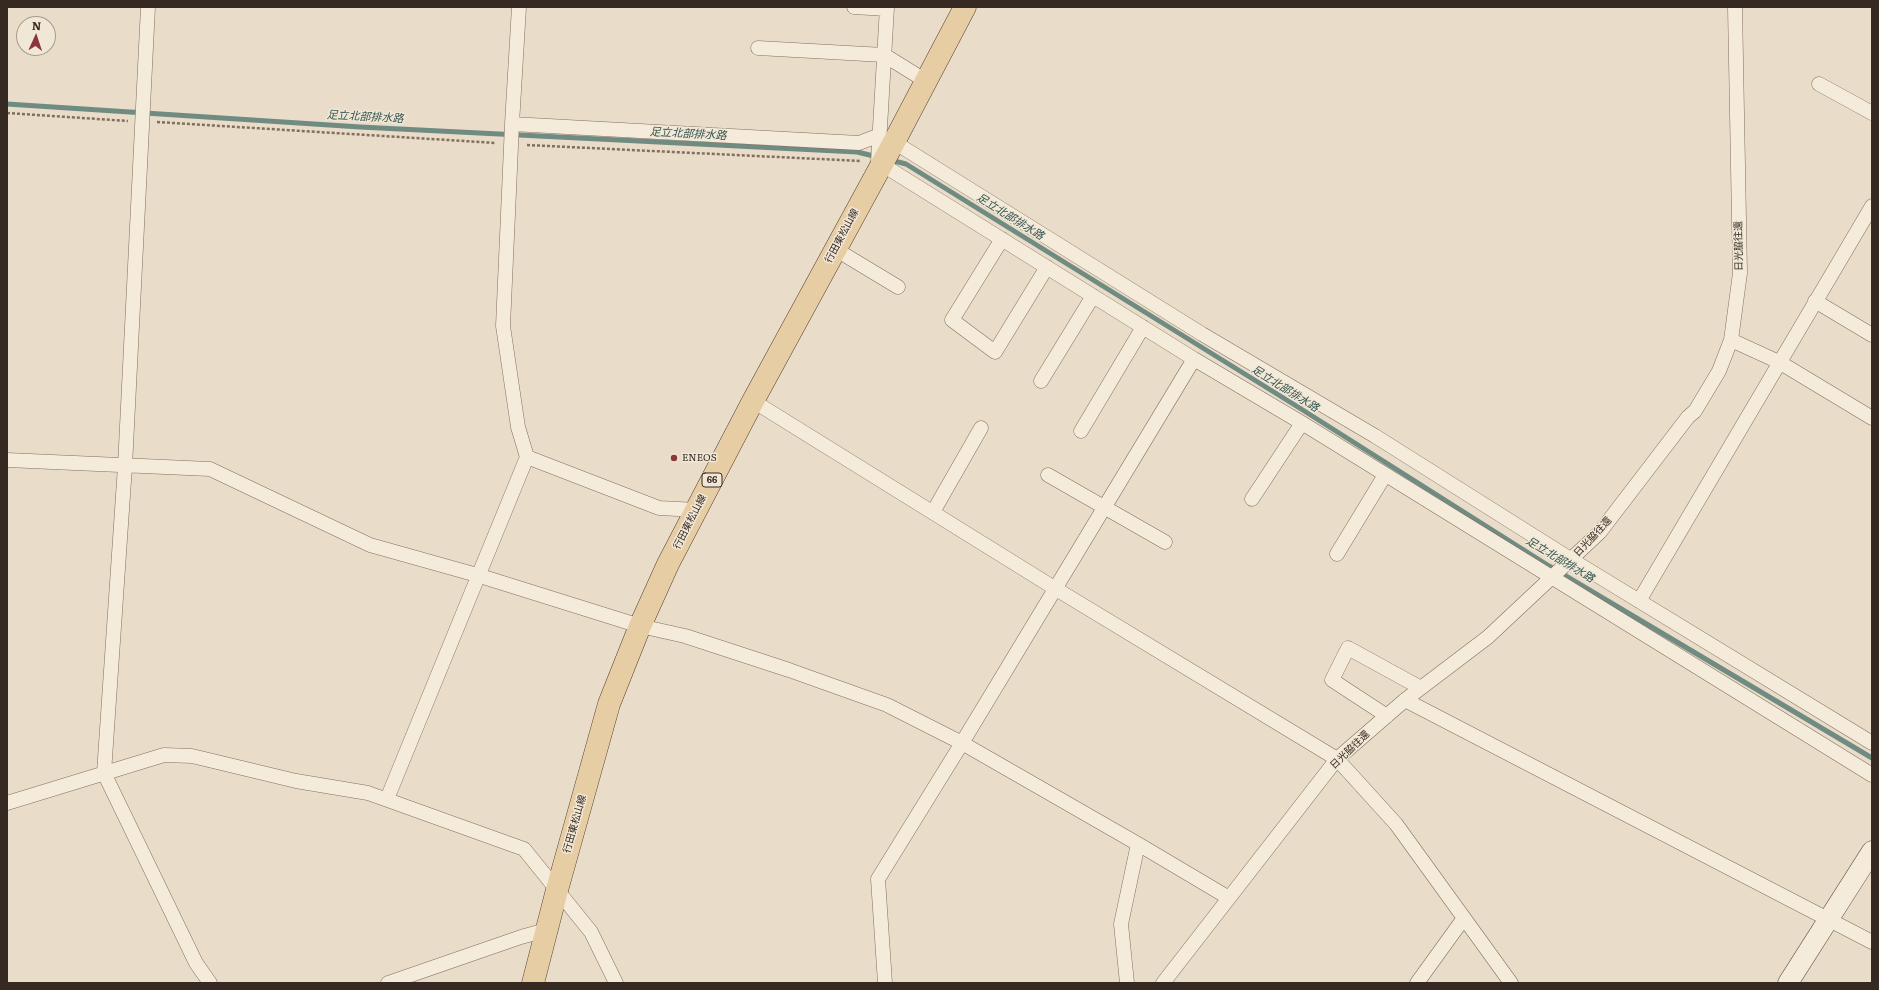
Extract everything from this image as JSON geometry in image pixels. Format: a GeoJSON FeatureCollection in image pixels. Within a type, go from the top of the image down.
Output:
{"type":"FeatureCollection","features":[{"type":"Feature","properties":{"kind":"main road","name":"行田東松山線"},"geometry":{"type":"LineString","coordinates":[[533,983],[556,890],[609,704],[640,626],[668,564],[880,163],[887,138],[926,80],[965,7]]}},
{"type":"Feature","properties":{"kind":"street"},"geometry":{"type":"LineString","coordinates":[[148,7],[125,466],[104,773],[196,962],[210,983]]}},
{"type":"Feature","properties":{"kind":"street"},"geometry":{"type":"LineString","coordinates":[[387,799],[527,457],[518,427],[503,326],[519,7]]}},
{"type":"Feature","properties":{"kind":"street"},"geometry":{"type":"LineString","coordinates":[[854,7],[887,8],[884,55],[887,138]]}},
{"type":"Feature","properties":{"kind":"street","name":"日光脇往還"},"geometry":{"type":"LineString","coordinates":[[1163,983],[1337,759],[1405,700],[1488,637],[1572,560],[1600,532],[1688,417],[1695,411],[1719,371],[1731,340],[1740,273],[1735,7]]}},
{"type":"Feature","properties":{"kind":"street"},"geometry":{"type":"LineString","coordinates":[[758,48],[884,55],[926,80]]}},
{"type":"Feature","properties":{"kind":"street"},"geometry":{"type":"LineString","coordinates":[[1819,84],[1872,113]]}},
{"type":"Feature","properties":{"kind":"street"},"geometry":{"type":"LineString","coordinates":[[512,124],[859,143],[887,138],[1202,334],[1375,436],[1572,560],[1872,743]]}},
{"type":"Feature","properties":{"kind":"street"},"geometry":{"type":"LineString","coordinates":[[880,163],[1194,359],[1302,423],[1872,775]]}},
{"type":"Feature","properties":{"kind":"street"},"geometry":{"type":"LineString","coordinates":[[1639,601],[1872,206]]}},
{"type":"Feature","properties":{"kind":"street"},"geometry":{"type":"LineString","coordinates":[[1002,239],[952,320],[995,352],[1047,267]]}},
{"type":"Feature","properties":{"kind":"street"},"geometry":{"type":"LineString","coordinates":[[835,249],[898,287]]}},
{"type":"Feature","properties":{"kind":"street"},"geometry":{"type":"LineString","coordinates":[[1041,381],[1093,296]]}},
{"type":"Feature","properties":{"kind":"street"},"geometry":{"type":"LineString","coordinates":[[1815,302],[1872,335]]}},
{"type":"Feature","properties":{"kind":"street"},"geometry":{"type":"LineString","coordinates":[[1081,431],[1143,327]]}},
{"type":"Feature","properties":{"kind":"street"},"geometry":{"type":"LineString","coordinates":[[1731,340],[1779,362],[1872,418]]}},
{"type":"Feature","properties":{"kind":"street"},"geometry":{"type":"LineString","coordinates":[[885,983],[878,879],[1194,359]]}},
{"type":"Feature","properties":{"kind":"street"},"geometry":{"type":"LineString","coordinates":[[753,401],[1337,759],[1396,824],[1511,983]]}},
{"type":"Feature","properties":{"kind":"street"},"geometry":{"type":"LineString","coordinates":[[1252,499],[1302,423]]}},
{"type":"Feature","properties":{"kind":"street"},"geometry":{"type":"LineString","coordinates":[[933,512],[981,428]]}},
{"type":"Feature","properties":{"kind":"street"},"geometry":{"type":"LineString","coordinates":[[527,457],[659,508],[697,510]]}},
{"type":"Feature","properties":{"kind":"street"},"geometry":{"type":"LineString","coordinates":[[7,460],[210,469],[370,545],[478,575],[640,626],[685,636],[789,670],[881,703],[962,743],[1229,898]]}},
{"type":"Feature","properties":{"kind":"street"},"geometry":{"type":"LineString","coordinates":[[1048,475],[1104,509],[1165,542]]}},
{"type":"Feature","properties":{"kind":"street"},"geometry":{"type":"LineString","coordinates":[[1337,554],[1386,475]]}},
{"type":"Feature","properties":{"kind":"street"},"geometry":{"type":"LineString","coordinates":[[1387,716],[1332,680],[1348,648],[1421,688]]}},
{"type":"Feature","properties":{"kind":"street"},"geometry":{"type":"LineString","coordinates":[[1405,700],[1872,942]]}},
{"type":"Feature","properties":{"kind":"street"},"geometry":{"type":"LineString","coordinates":[[7,803],[164,755],[192,756],[296,780],[368,793],[524,849],[591,932],[616,983]]}},
{"type":"Feature","properties":{"kind":"street"},"geometry":{"type":"LineString","coordinates":[[1127,983],[1121,924],[1138,844]]}},
{"type":"Feature","properties":{"kind":"street"},"geometry":{"type":"LineString","coordinates":[[1788,983],[1872,851]]}},
{"type":"Feature","properties":{"kind":"street"},"geometry":{"type":"LineString","coordinates":[[1417,983],[1464,918]]}},
{"type":"Feature","properties":{"kind":"street"},"geometry":{"type":"LineString","coordinates":[[388,983],[546,930]]}},
{"type":"Feature","properties":{"kind":"path"},"geometry":{"type":"LineString","coordinates":[[7,113],[512,144],[880,163]]}},
{"type":"Feature","properties":{"kind":"waterway","name":"足立北部排水路"},"geometry":{"type":"LineString","coordinates":[[7,104],[360,127],[857,152],[878,157]]}},
{"type":"Feature","properties":{"kind":"waterway","name":"足立北部排水路"},"geometry":{"type":"LineString","coordinates":[[890,160],[906,164],[1298,407],[1549,566],[1872,758]]}},
{"type":"Feature","properties":{"kind":"place","name":"ENEOS"},"geometry":{"type":"Point","coordinates":[674,458]}}]}
